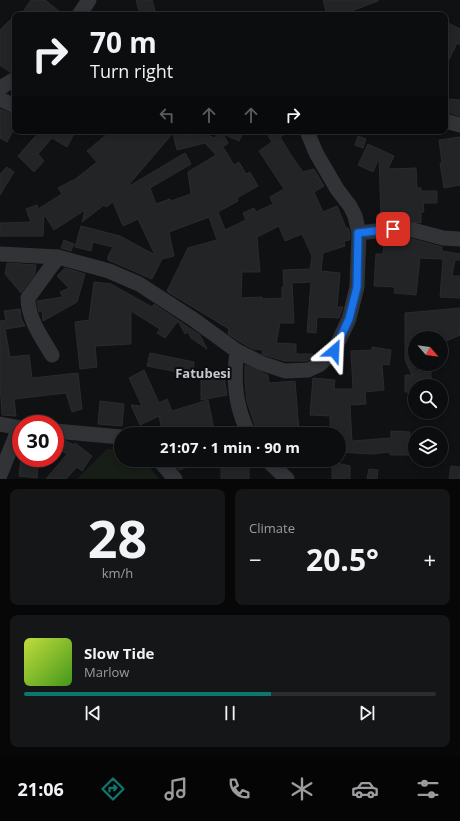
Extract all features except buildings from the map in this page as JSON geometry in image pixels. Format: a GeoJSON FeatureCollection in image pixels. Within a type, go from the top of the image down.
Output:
{"type":"FeatureCollection","features":[{"type":"Feature","properties":{"kind":"street"},"geometry":{"type":"LineString","coordinates":[[81,12],[89,0]]}},
{"type":"Feature","properties":{"kind":"street"},"geometry":{"type":"LineString","coordinates":[[0,88],[12,82]]}},
{"type":"Feature","properties":{"kind":"street"},"geometry":{"type":"LineString","coordinates":[[0,99],[12,105]]}},
{"type":"Feature","properties":{"kind":"street"},"geometry":{"type":"LineString","coordinates":[[448,121],[460,125]]}},
{"type":"Feature","properties":{"kind":"street"},"geometry":{"type":"LineString","coordinates":[[0,254],[58,257],[109,271],[139,284],[193,318],[237,351],[261,363],[285,371],[308,370],[319,365],[334,351],[349,319],[355,293],[359,250],[355,216],[316,153],[308,134]]}},
{"type":"Feature","properties":{"kind":"street"},"geometry":{"type":"LineString","coordinates":[[358,233],[399,229],[413,230],[443,238],[460,239]]}},
{"type":"Feature","properties":{"kind":"street"},"geometry":{"type":"LineString","coordinates":[[52,355],[36,328],[28,301],[58,257]]}},
{"type":"Feature","properties":{"kind":"street"},"geometry":{"type":"LineString","coordinates":[[237,351],[235,367],[236,385],[242,420],[246,427]]}},
{"type":"Feature","properties":{"kind":"street"},"geometry":{"type":"LineString","coordinates":[[0,424],[12,426]]}},
{"type":"Feature","properties":{"kind":"street"},"geometry":{"type":"LineString","coordinates":[[64,432],[114,436]]}},
{"type":"Feature","properties":{"kind":"street"},"geometry":{"type":"LineString","coordinates":[[0,475],[12,447]]}},
{"type":"Feature","properties":{"kind":"street"},"geometry":{"type":"LineString","coordinates":[[165,467],[175,479]]}},
{"type":"Feature","properties":{"kind":"street"},"geometry":{"type":"LineString","coordinates":[[274,467],[287,479]]}},
{"type":"Feature","properties":{"kind":"shaded area"},"geometry":{"type":"Polygon","coordinates":[[[107,449],[114,449],[114,467],[150,467],[159,479],[77,479],[107,449]]]}},
{"type":"Feature","properties":{"kind":"district","name":"Fatubesi"},"geometry":{"type":"Point","coordinates":[203,373]}},
{"type":"Feature","properties":{"kind":"route"},"geometry":{"type":"LineString","coordinates":[[334,351],[349,319],[357,287],[359,250],[358,233],[393,229]]}}]}
